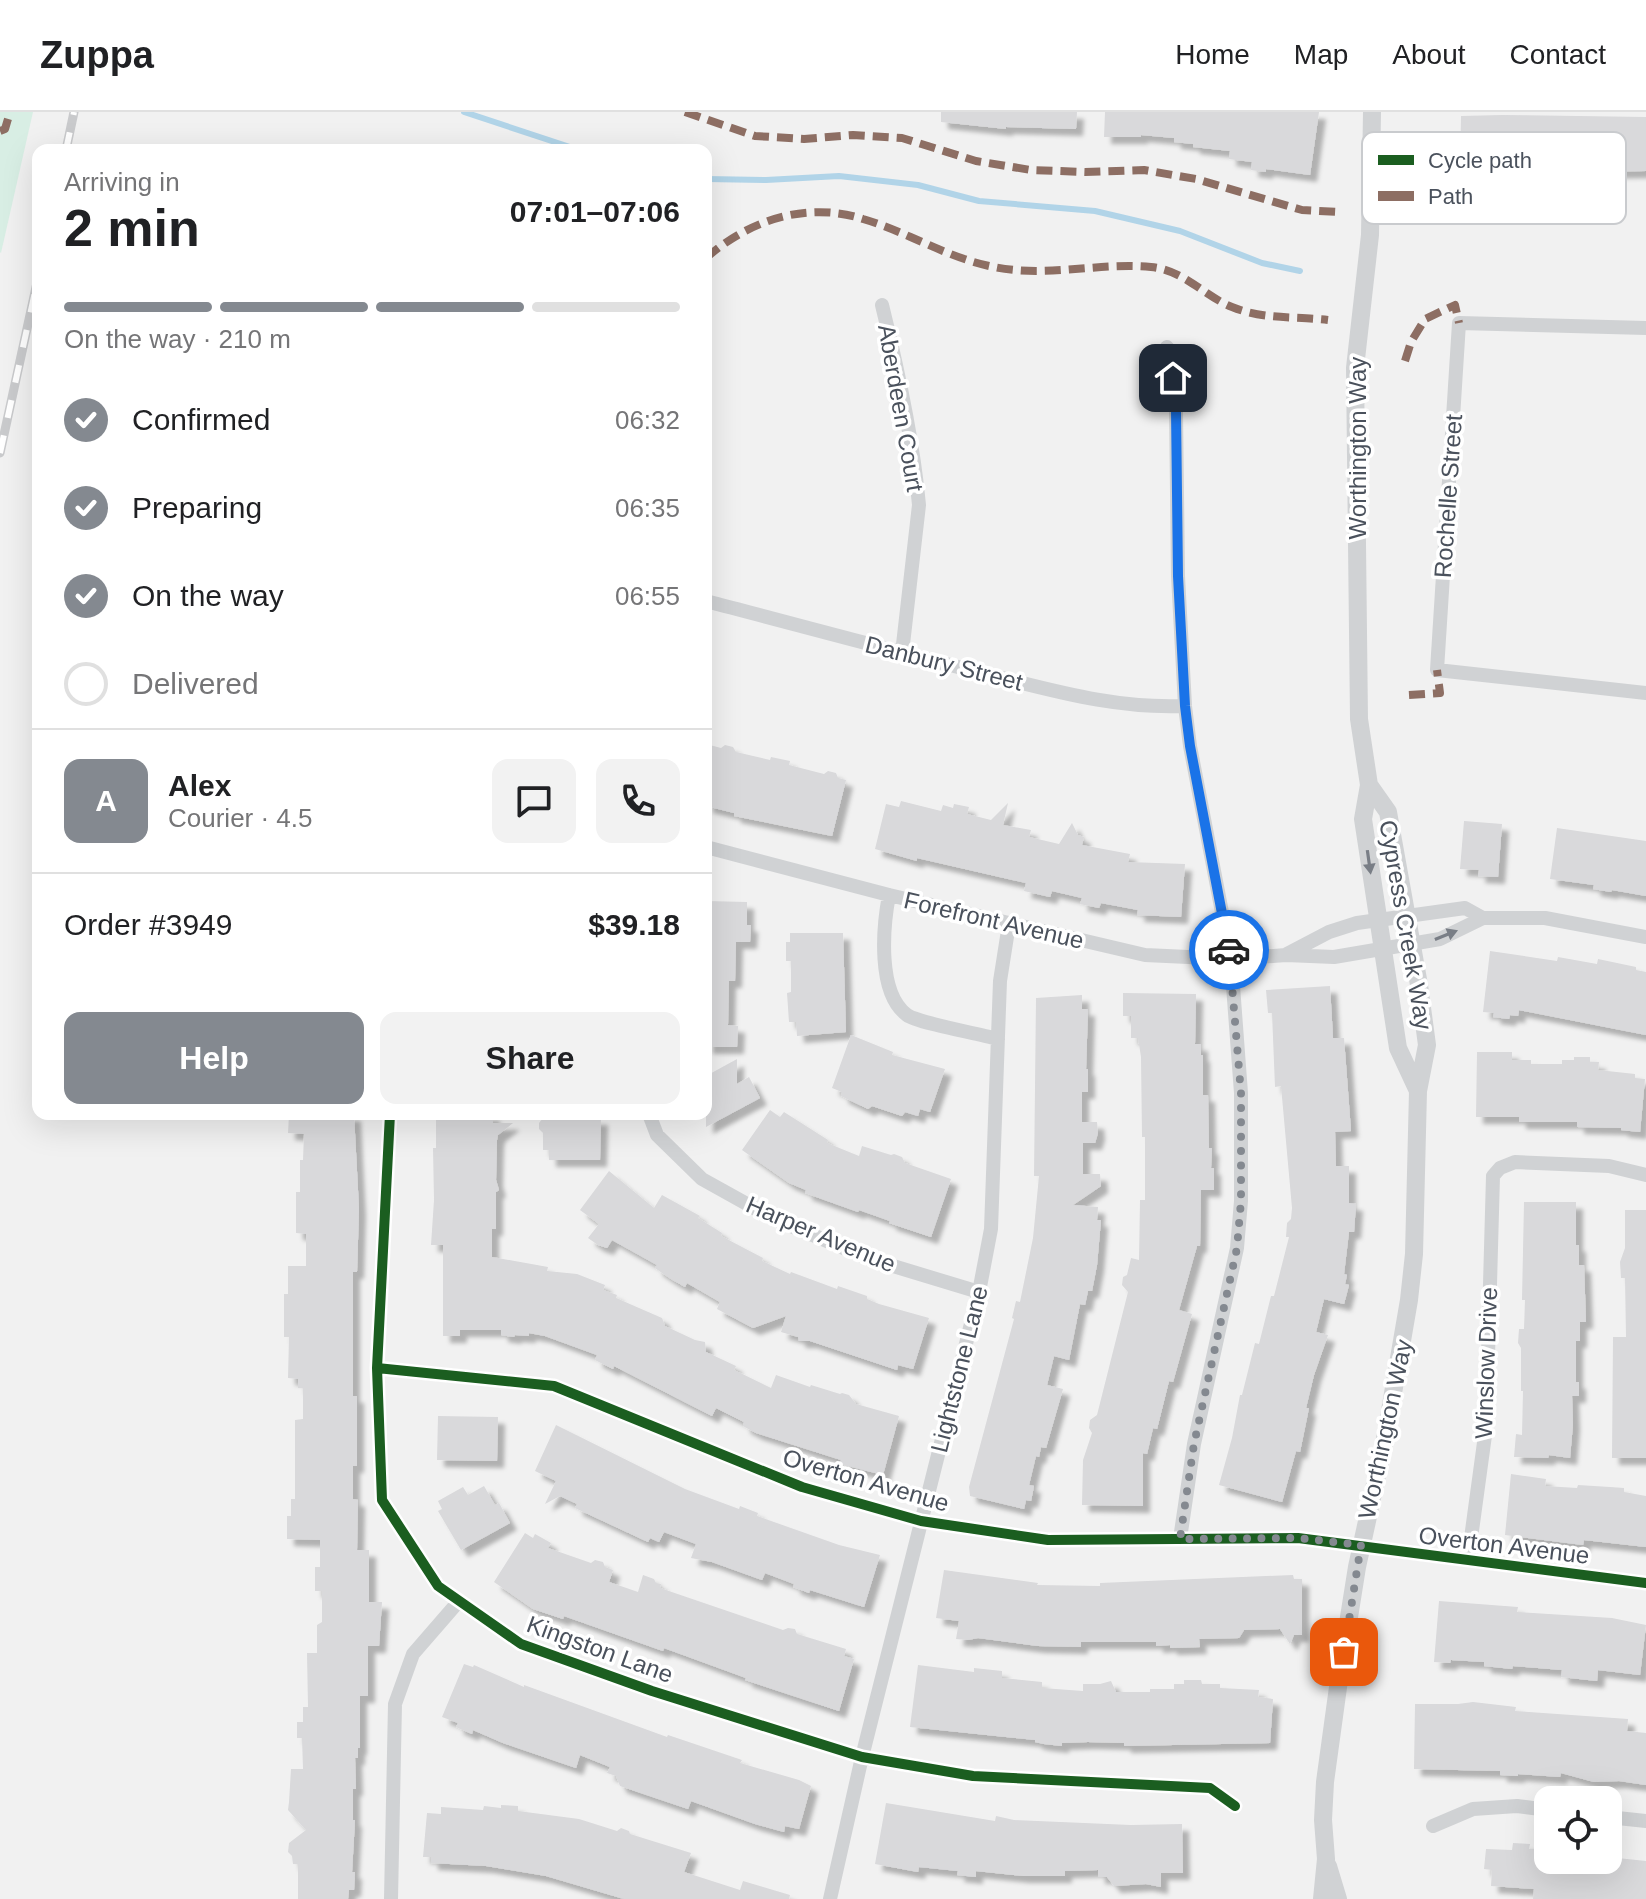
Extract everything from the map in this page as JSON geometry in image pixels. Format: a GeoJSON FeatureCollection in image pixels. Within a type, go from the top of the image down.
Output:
{"type":"FeatureCollection","features":[{"type":"Feature","properties":{"kind":"street","name":"Worthington Way"},"geometry":{"type":"LineString","coordinates":[[1372,112],[1372,132]]}},
{"type":"Feature","properties":{"kind":"street","name":"Worthington Way"},"geometry":{"type":"LineString","coordinates":[[1369,785],[1359,719],[1355,368],[1370,224]]}},
{"type":"Feature","properties":{"kind":"street","name":"Aberdeen Court"},"geometry":{"type":"LineString","coordinates":[[882,305],[919,505],[902,653]]}},
{"type":"Feature","properties":{"kind":"street","name":"Rochelle Street"},"geometry":{"type":"LineString","coordinates":[[1646,328],[1459,323],[1437,670],[1646,693]]}},
{"type":"Feature","properties":{"kind":"street"},"geometry":{"type":"LineString","coordinates":[[1167,347],[1176,410],[1178,576],[1185,706],[1231,959],[1241,1093],[1241,1201],[1237,1248],[1194,1444],[1180,1539]]}},
{"type":"Feature","properties":{"kind":"street","name":"Danbury Street"},"geometry":{"type":"LineString","coordinates":[[712,603],[1100,701],[1138,707],[1185,706]]}},
{"type":"Feature","properties":{"kind":"street","name":"Cypress Creek Way"},"geometry":{"type":"LineString","coordinates":[[1369,785],[1388,812],[1411,944],[1427,1045],[1418,1091]]}},
{"type":"Feature","properties":{"kind":"street","name":"Cypress Creek Way"},"geometry":{"type":"LineString","coordinates":[[1369,785],[1363,819],[1377,920],[1398,1048],[1418,1091]]}},
{"type":"Feature","properties":{"kind":"street","name":"Forefront Avenue"},"geometry":{"type":"LineString","coordinates":[[712,849],[889,895],[1145,955],[1231,959],[1286,955],[1334,957],[1440,939],[1483,918],[1545,918],[1646,937]]}},
{"type":"Feature","properties":{"kind":"street"},"geometry":{"type":"LineString","coordinates":[[889,895],[883,928],[887,978],[894,1001],[908,1016],[998,1039]]}},
{"type":"Feature","properties":{"kind":"street","name":"Forefront Avenue"},"geometry":{"type":"LineString","coordinates":[[1286,955],[1329,932],[1357,923],[1465,908],[1483,918]]}},
{"type":"Feature","properties":{"kind":"street","name":"Lightstone Lane"},"geometry":{"type":"LineString","coordinates":[[830,1899],[862,1757],[979,1292],[991,1229],[1000,981],[1009,924]]}},
{"type":"Feature","properties":{"kind":"street","name":"Worthington Way"},"geometry":{"type":"LineString","coordinates":[[1322,1899],[1326,1859],[1323,1820],[1325,1782],[1361,1545],[1389,1419],[1409,1300],[1414,1254],[1418,1091]]}},
{"type":"Feature","properties":{"kind":"street","name":"Kingston Lane"},"geometry":{"type":"LineString","coordinates":[[390,1120],[377,1368],[382,1500],[438,1586],[521,1644],[652,1691],[862,1757],[973,1776],[1210,1788],[1235,1806]]}},
{"type":"Feature","properties":{"kind":"street","name":"Harper Avenue"},"geometry":{"type":"LineString","coordinates":[[651,1120],[657,1135],[702,1179],[772,1218],[870,1259],[979,1292]]}},
{"type":"Feature","properties":{"kind":"street","name":"Winslow Drive"},"geometry":{"type":"LineString","coordinates":[[1468,1560],[1486,1428],[1490,1190],[1493,1176],[1500,1168],[1515,1162],[1609,1166],[1646,1175]]}},
{"type":"Feature","properties":{"kind":"street","name":"Overton Avenue"},"geometry":{"type":"LineString","coordinates":[[377,1368],[554,1386],[802,1487],[921,1521],[1048,1540],[1298,1538],[1646,1583]]}},
{"type":"Feature","properties":{"kind":"street"},"geometry":{"type":"LineString","coordinates":[[391,1899],[395,1704],[413,1654],[459,1601]]}},
{"type":"Feature","properties":{"kind":"street"},"geometry":{"type":"LineString","coordinates":[[1433,1826],[1473,1809],[1517,1806],[1534,1808]]}},
{"type":"Feature","properties":{"kind":"street"},"geometry":{"type":"LineString","coordinates":[[1622,1818],[1646,1821]]}},
{"type":"Feature","properties":{"kind":"street","name":"Worthington Way"},"geometry":{"type":"LineString","coordinates":[[1326,1859],[1338,1899]]}},
{"type":"Feature","properties":{"kind":"green space"},"geometry":{"type":"Polygon","coordinates":[[[0,112],[33,112],[1,253],[0,252],[0,112]]]}},
{"type":"Feature","properties":{"kind":"building"},"geometry":{"type":"Polygon","coordinates":[[[941,112],[1077,112],[1076,129],[1006,129],[941,122],[941,112]]]}},
{"type":"Feature","properties":{"kind":"building"},"geometry":{"type":"Polygon","coordinates":[[[1105,112],[1319,112],[1310,175],[1251,170],[1252,162],[1229,159],[1230,151],[1193,147],[1193,144],[1174,142],[1174,138],[1141,135],[1104,137],[1105,112]]]}},
{"type":"Feature","properties":{"kind":"building"},"geometry":{"type":"Polygon","coordinates":[[[1461,116],[1646,117],[1646,171],[1626,171],[1626,132],[1461,132],[1461,116]]]}},
{"type":"Feature","properties":{"kind":"building"},"geometry":{"type":"Polygon","coordinates":[[[725,745],[733,747],[736,752],[790,761],[789,765],[824,774],[828,771],[836,773],[838,778],[846,780],[832,836],[734,816],[734,813],[712,808],[712,746],[721,748],[725,745]]]}},
{"type":"Feature","properties":{"kind":"building"},"geometry":{"type":"Polygon","coordinates":[[[901,801],[941,811],[943,805],[969,807],[967,814],[991,820],[1008,803],[1003,825],[1031,830],[1029,837],[1059,844],[1072,823],[1078,835],[1084,837],[1082,845],[1130,854],[1128,862],[1185,864],[1181,917],[1137,915],[1138,910],[1101,903],[1099,908],[1080,904],[1082,898],[1052,891],[1050,897],[1024,891],[1026,883],[917,858],[917,861],[875,849],[886,804],[899,807],[901,801]]]}},
{"type":"Feature","properties":{"kind":"building"},"geometry":{"type":"Polygon","coordinates":[[[1464,821],[1502,824],[1498,877],[1478,876],[1479,870],[1460,869],[1464,821]]]}},
{"type":"Feature","properties":{"kind":"building"},"geometry":{"type":"Polygon","coordinates":[[[1557,828],[1646,841],[1646,896],[1550,879],[1557,828]]]}},
{"type":"Feature","properties":{"kind":"building"},"geometry":{"type":"Polygon","coordinates":[[[712,901],[747,902],[747,925],[751,925],[750,942],[736,942],[735,981],[729,981],[728,1025],[738,1026],[737,1047],[712,1047],[712,901]]]}},
{"type":"Feature","properties":{"kind":"building"},"geometry":{"type":"Polygon","coordinates":[[[790,933],[843,933],[846,1032],[797,1036],[796,1022],[789,1022],[787,993],[791,992],[791,961],[786,961],[786,942],[790,942],[790,933]]]}},
{"type":"Feature","properties":{"kind":"building"},"geometry":{"type":"Polygon","coordinates":[[[1490,951],[1597,964],[1598,959],[1646,972],[1646,1035],[1519,1010],[1518,1016],[1510,1015],[1509,1019],[1483,1012],[1490,951]]]}},
{"type":"Feature","properties":{"kind":"building"},"geometry":{"type":"Polygon","coordinates":[[[1330,986],[1333,1038],[1344,1038],[1351,1131],[1335,1132],[1336,1166],[1349,1166],[1349,1203],[1356,1204],[1354,1232],[1349,1232],[1344,1274],[1347,1275],[1345,1284],[1349,1285],[1344,1304],[1324,1299],[1316,1332],[1328,1335],[1306,1408],[1309,1408],[1300,1452],[1296,1451],[1282,1502],[1219,1485],[1255,1343],[1259,1344],[1271,1296],[1274,1296],[1289,1237],[1286,1237],[1287,1223],[1291,1219],[1281,1086],[1275,1087],[1272,1013],[1268,1013],[1266,990],[1330,986]]]}},
{"type":"Feature","properties":{"kind":"building"},"geometry":{"type":"Polygon","coordinates":[[[1123,993],[1196,994],[1195,1044],[1201,1044],[1203,1055],[1203,1095],[1208,1095],[1214,1190],[1201,1190],[1200,1246],[1197,1246],[1179,1310],[1192,1314],[1173,1382],[1169,1381],[1157,1429],[1153,1428],[1147,1454],[1143,1453],[1143,1506],[1082,1505],[1083,1460],[1092,1433],[1090,1420],[1097,1415],[1128,1292],[1122,1285],[1123,1277],[1127,1275],[1131,1258],[1139,1260],[1140,1200],[1145,1200],[1141,1057],[1138,1038],[1131,1038],[1131,1016],[1123,1016],[1123,993]]]}},
{"type":"Feature","properties":{"kind":"building"},"geometry":{"type":"Polygon","coordinates":[[[1082,995],[1082,1009],[1088,1009],[1088,1092],[1082,1092],[1082,1122],[1097,1122],[1098,1133],[1095,1143],[1083,1143],[1083,1174],[1100,1174],[1101,1186],[1073,1205],[1098,1207],[1097,1220],[1101,1220],[1097,1265],[1092,1291],[1088,1291],[1085,1305],[1080,1304],[1069,1360],[1054,1356],[1047,1385],[1063,1389],[1046,1448],[1041,1447],[1039,1457],[1036,1456],[1029,1485],[1034,1486],[1031,1501],[1026,1500],[1024,1509],[970,1496],[969,1487],[1014,1319],[1016,1301],[1020,1302],[1033,1238],[1039,1176],[1034,1176],[1036,998],[1082,995]]]}},
{"type":"Feature","properties":{"kind":"building"},"geometry":{"type":"Polygon","coordinates":[[[851,1035],[893,1052],[892,1055],[945,1069],[930,1112],[920,1109],[918,1116],[905,1112],[902,1116],[872,1106],[868,1109],[832,1088],[851,1035]]]}},
{"type":"Feature","properties":{"kind":"building"},"geometry":{"type":"Polygon","coordinates":[[[1477,1052],[1512,1052],[1512,1060],[1531,1060],[1531,1064],[1562,1064],[1562,1060],[1574,1060],[1574,1057],[1590,1057],[1590,1062],[1599,1062],[1598,1070],[1635,1074],[1635,1078],[1645,1079],[1640,1132],[1621,1128],[1577,1127],[1577,1122],[1519,1122],[1519,1117],[1476,1117],[1477,1052]]]}},
{"type":"Feature","properties":{"kind":"building"},"geometry":{"type":"Polygon","coordinates":[[[737,1059],[737,1084],[749,1077],[760,1098],[706,1127],[706,1120],[712,1120],[712,1073],[737,1059]]]}},
{"type":"Feature","properties":{"kind":"building"},"geometry":{"type":"Polygon","coordinates":[[[770,1110],[780,1117],[784,1112],[828,1140],[827,1143],[859,1156],[862,1146],[894,1154],[902,1157],[905,1163],[951,1179],[931,1237],[805,1193],[806,1190],[789,1183],[742,1150],[770,1110]]]}},
{"type":"Feature","properties":{"kind":"building"},"geometry":{"type":"Polygon","coordinates":[[[289,1120],[354,1120],[359,1209],[357,1272],[353,1272],[353,1396],[357,1396],[357,1466],[353,1466],[353,1499],[358,1500],[357,1550],[369,1550],[369,1602],[382,1602],[379,1646],[368,1646],[368,1696],[360,1696],[360,1748],[358,1758],[355,1758],[356,1789],[353,1789],[354,1890],[349,1890],[348,1899],[298,1899],[298,1864],[293,1864],[288,1852],[289,1843],[306,1830],[288,1810],[291,1769],[303,1769],[302,1738],[297,1738],[297,1722],[303,1722],[303,1707],[308,1707],[307,1653],[317,1653],[317,1625],[322,1622],[322,1591],[315,1591],[315,1567],[320,1567],[320,1540],[287,1539],[287,1516],[291,1516],[291,1499],[295,1499],[295,1420],[303,1419],[303,1388],[298,1388],[298,1379],[288,1378],[289,1337],[284,1337],[284,1294],[288,1294],[288,1266],[306,1266],[306,1234],[296,1233],[296,1192],[300,1192],[304,1134],[288,1133],[289,1120]]]}},
{"type":"Feature","properties":{"kind":"building"},"geometry":{"type":"Polygon","coordinates":[[[436,1120],[513,1123],[498,1135],[497,1140],[496,1180],[499,1190],[496,1192],[496,1229],[492,1229],[492,1257],[548,1267],[547,1271],[577,1274],[605,1285],[603,1290],[662,1318],[665,1326],[705,1342],[706,1352],[771,1388],[776,1375],[810,1387],[849,1395],[856,1404],[899,1416],[883,1475],[840,1464],[841,1460],[756,1433],[743,1426],[744,1422],[716,1408],[712,1416],[614,1366],[613,1369],[595,1360],[597,1355],[545,1336],[529,1333],[529,1336],[514,1337],[501,1335],[501,1330],[460,1330],[460,1336],[443,1336],[443,1245],[431,1245],[433,1148],[436,1148],[436,1120]]]}},
{"type":"Feature","properties":{"kind":"building"},"geometry":{"type":"Polygon","coordinates":[[[541,1120],[601,1120],[600,1160],[549,1160],[549,1150],[543,1150],[543,1133],[539,1123],[541,1120]]]}},
{"type":"Feature","properties":{"kind":"building"},"geometry":{"type":"Polygon","coordinates":[[[609,1171],[654,1208],[662,1195],[700,1216],[698,1218],[722,1233],[721,1236],[790,1274],[837,1289],[838,1286],[867,1296],[867,1299],[879,1304],[929,1318],[913,1369],[898,1365],[897,1370],[810,1341],[799,1341],[798,1337],[781,1332],[786,1316],[753,1328],[717,1309],[720,1302],[687,1283],[685,1287],[671,1279],[655,1268],[657,1265],[612,1240],[607,1248],[598,1245],[588,1238],[599,1224],[580,1210],[609,1171]]]}},
{"type":"Feature","properties":{"kind":"building"},"geometry":{"type":"Polygon","coordinates":[[[1524,1202],[1576,1202],[1576,1245],[1579,1245],[1579,1265],[1584,1265],[1586,1322],[1580,1322],[1580,1341],[1576,1341],[1579,1396],[1572,1396],[1570,1458],[1549,1455],[1548,1458],[1514,1457],[1516,1434],[1522,1435],[1523,1391],[1521,1348],[1518,1343],[1519,1329],[1524,1329],[1524,1202]]]}},
{"type":"Feature","properties":{"kind":"building"},"geometry":{"type":"Polygon","coordinates":[[[1625,1210],[1646,1210],[1646,1458],[1612,1458],[1613,1337],[1626,1337],[1625,1278],[1621,1278],[1620,1262],[1625,1248],[1625,1210]]]}},
{"type":"Feature","properties":{"kind":"building"},"geometry":{"type":"Polygon","coordinates":[[[438,1416],[498,1417],[497,1461],[437,1460],[438,1416]]]}},
{"type":"Feature","properties":{"kind":"building"},"geometry":{"type":"Polygon","coordinates":[[[556,1425],[685,1489],[739,1509],[740,1506],[758,1513],[757,1516],[839,1545],[880,1555],[864,1607],[810,1590],[809,1593],[765,1573],[762,1580],[691,1558],[696,1544],[664,1532],[659,1542],[650,1538],[648,1542],[575,1508],[577,1504],[560,1496],[545,1504],[556,1481],[535,1471],[556,1425]]]}},
{"type":"Feature","properties":{"kind":"building"},"geometry":{"type":"Polygon","coordinates":[[[1511,1474],[1546,1479],[1545,1486],[1624,1488],[1624,1492],[1646,1496],[1646,1547],[1584,1540],[1583,1545],[1505,1535],[1511,1474]]]}},
{"type":"Feature","properties":{"kind":"building"},"geometry":{"type":"Polygon","coordinates":[[[484,1486],[495,1505],[499,1503],[510,1523],[461,1550],[438,1511],[442,1509],[438,1501],[463,1487],[468,1495],[484,1486]]]}},
{"type":"Feature","properties":{"kind":"building"},"geometry":{"type":"Polygon","coordinates":[[[525,1533],[533,1538],[535,1534],[551,1543],[548,1548],[591,1563],[595,1560],[603,1562],[605,1567],[613,1570],[609,1582],[638,1592],[643,1575],[661,1584],[660,1588],[783,1630],[795,1629],[797,1634],[846,1649],[844,1656],[854,1659],[839,1711],[745,1680],[664,1648],[663,1651],[564,1616],[563,1619],[533,1609],[494,1582],[525,1533]]]}},
{"type":"Feature","properties":{"kind":"building"},"geometry":{"type":"Polygon","coordinates":[[[944,1570],[1037,1585],[1100,1586],[1100,1583],[1293,1575],[1294,1579],[1302,1579],[1302,1635],[1294,1635],[1290,1644],[1280,1629],[1244,1630],[1239,1638],[1199,1639],[1200,1647],[1170,1648],[1170,1645],[1156,1646],[1156,1642],[1081,1642],[1081,1647],[1038,1646],[978,1638],[956,1639],[959,1621],[936,1618],[944,1570]]]}},
{"type":"Feature","properties":{"kind":"building"},"geometry":{"type":"Polygon","coordinates":[[[1439,1601],[1518,1607],[1517,1612],[1612,1618],[1646,1625],[1640,1675],[1598,1670],[1597,1681],[1561,1677],[1562,1670],[1513,1666],[1512,1669],[1484,1666],[1484,1662],[1434,1662],[1439,1601]]]}},
{"type":"Feature","properties":{"kind":"building"},"geometry":{"type":"Polygon","coordinates":[[[464,1664],[474,1665],[524,1687],[667,1737],[742,1760],[740,1763],[799,1780],[811,1786],[799,1829],[785,1826],[784,1832],[691,1801],[688,1809],[620,1786],[616,1776],[607,1773],[610,1767],[580,1755],[576,1768],[473,1730],[472,1734],[456,1727],[458,1723],[442,1717],[464,1664]]]}},
{"type":"Feature","properties":{"kind":"building"},"geometry":{"type":"Polygon","coordinates":[[[918,1665],[974,1672],[974,1668],[1002,1671],[1002,1678],[1042,1682],[1042,1688],[1083,1691],[1083,1684],[1111,1681],[1116,1692],[1150,1692],[1150,1689],[1174,1689],[1174,1684],[1184,1684],[1184,1680],[1201,1680],[1202,1684],[1220,1684],[1220,1688],[1259,1690],[1258,1697],[1273,1699],[1270,1743],[1124,1746],[1124,1743],[1088,1742],[1062,1743],[1062,1746],[1035,1740],[910,1727],[918,1665]]]}},
{"type":"Feature","properties":{"kind":"building"},"geometry":{"type":"Polygon","coordinates":[[[1473,1702],[1516,1707],[1515,1711],[1628,1719],[1627,1731],[1646,1733],[1646,1785],[1619,1781],[1594,1782],[1561,1773],[1560,1777],[1518,1776],[1500,1775],[1500,1771],[1414,1769],[1415,1704],[1473,1702]]]}},
{"type":"Feature","properties":{"kind":"building"},"geometry":{"type":"Polygon","coordinates":[[[886,1803],[995,1821],[996,1816],[1014,1820],[1182,1824],[1183,1873],[1161,1873],[1161,1887],[1146,1884],[1114,1886],[1107,1877],[1098,1877],[1098,1870],[1065,1871],[1065,1876],[976,1871],[976,1877],[957,1875],[958,1871],[919,1867],[918,1872],[875,1864],[886,1803]]]}},
{"type":"Feature","properties":{"kind":"building"},"geometry":{"type":"Polygon","coordinates":[[[501,1805],[518,1806],[518,1811],[579,1819],[617,1831],[621,1828],[630,1834],[691,1853],[684,1872],[740,1890],[743,1881],[790,1895],[789,1899],[624,1899],[546,1876],[486,1866],[431,1863],[431,1857],[423,1857],[427,1813],[441,1814],[441,1807],[483,1810],[484,1806],[501,1808],[501,1805]]]}},
{"type":"Feature","properties":{"kind":"building"},"geometry":{"type":"Polygon","coordinates":[[[1513,1843],[1530,1844],[1529,1849],[1534,1849],[1534,1874],[1622,1874],[1622,1858],[1646,1861],[1646,1899],[1533,1899],[1534,1889],[1491,1886],[1492,1870],[1484,1869],[1486,1849],[1512,1850],[1513,1843]]]}},
{"type":"Feature","properties":{"kind":"waterway"},"geometry":{"type":"LineString","coordinates":[[464,112],[561,144]]}},
{"type":"Feature","properties":{"kind":"waterway"},"geometry":{"type":"LineString","coordinates":[[712,179],[839,176],[918,185],[979,201],[1095,211],[1180,231],[1262,263],[1300,271]]}},
{"type":"Feature","properties":{"kind":"railway"},"geometry":{"type":"LineString","coordinates":[[67,144],[74,112]]}},
{"type":"Feature","properties":{"kind":"railway"},"geometry":{"type":"LineString","coordinates":[[0,453],[32,306]]}},
{"type":"Feature","properties":{"kind":"marked path"},"geometry":{"type":"LineString","coordinates":[[0,131],[5,129],[10,112]]}},
{"type":"Feature","properties":{"kind":"marked path"},"geometry":{"type":"LineString","coordinates":[[685,112],[755,136],[902,138],[976,161],[1031,170],[1144,170],[1196,179],[1302,210],[1338,212]]}},
{"type":"Feature","properties":{"kind":"marked path"},"geometry":{"type":"LineString","coordinates":[[712,253],[760,224],[800,213],[842,214],[880,224],[960,258],[994,267],[1034,271],[1151,267],[1174,273],[1222,302],[1244,311],[1268,316],[1328,320]]}},
{"type":"Feature","properties":{"kind":"marked path"},"geometry":{"type":"LineString","coordinates":[[1405,361],[1411,342],[1425,319],[1455,305],[1459,323]]}},
{"type":"Feature","properties":{"kind":"marked path"},"geometry":{"type":"LineString","coordinates":[[1409,695],[1440,693],[1437,670]]}},
{"type":"Feature","properties":{"kind":"cycle path"},"geometry":{"type":"LineString","coordinates":[[390,1120],[377,1368],[382,1500],[438,1586],[521,1644],[652,1691],[862,1757],[973,1776],[1210,1788],[1235,1806]]}},
{"type":"Feature","properties":{"kind":"cycle path"},"geometry":{"type":"LineString","coordinates":[[377,1368],[554,1386],[802,1487],[921,1521],[1048,1540],[1298,1538],[1646,1583]]}},
{"type":"Feature","properties":{"kind":"way so far"},"geometry":{"type":"LineString","coordinates":[[1229,950],[1241,1093],[1241,1201],[1237,1248],[1194,1444],[1180,1539],[1298,1538],[1361,1545],[1344,1652]]}},
{"type":"Feature","properties":{"kind":"route"},"geometry":{"type":"LineString","coordinates":[[1173,378],[1185,706],[1229,950]]}}]}
